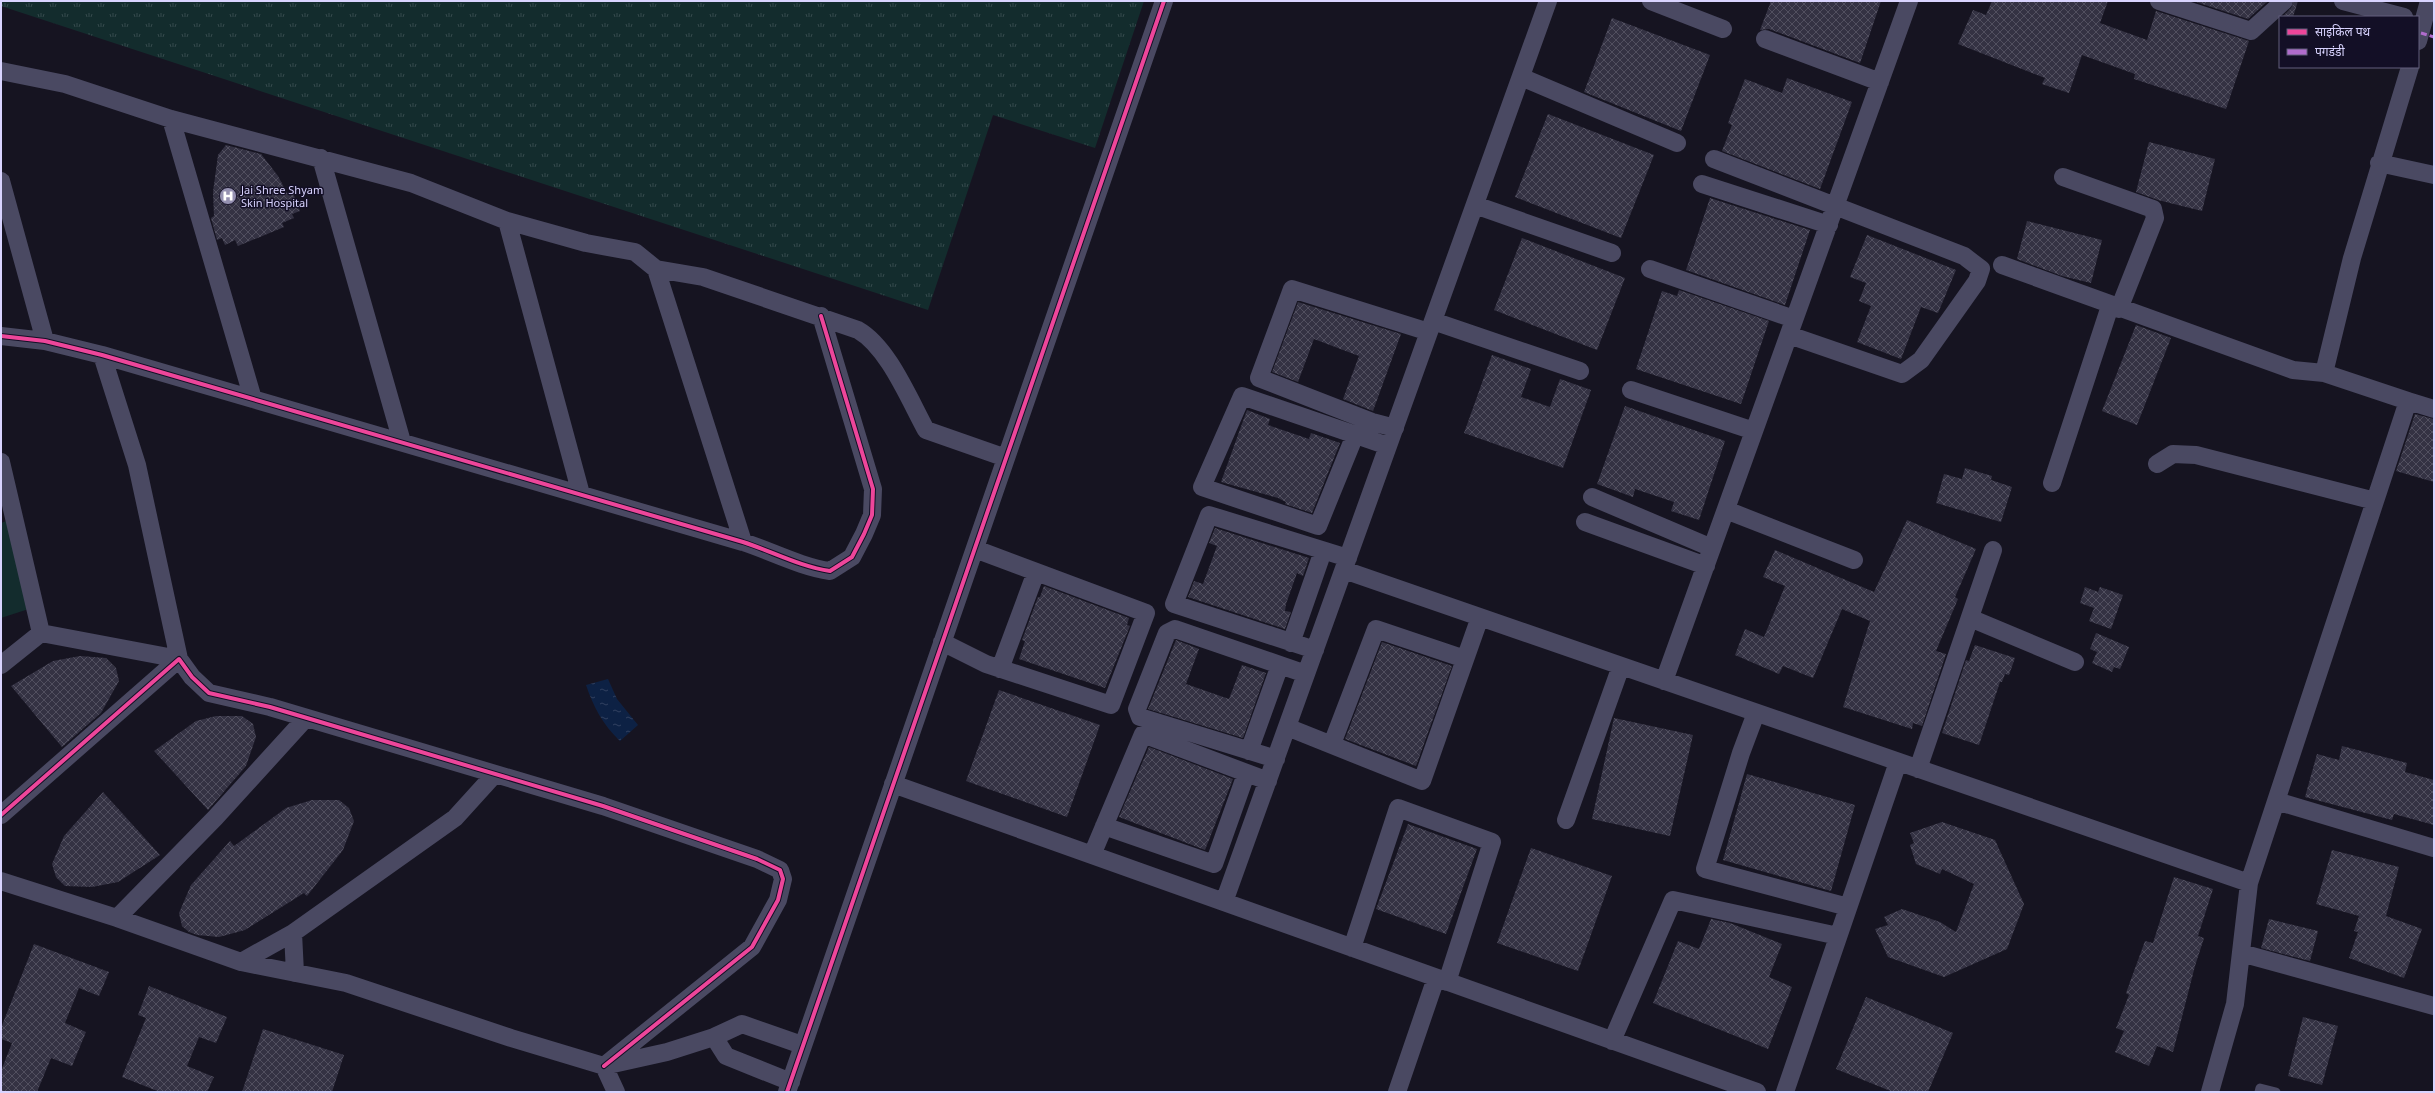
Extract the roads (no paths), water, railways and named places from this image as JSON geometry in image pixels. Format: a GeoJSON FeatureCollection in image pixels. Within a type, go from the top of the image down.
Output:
{"type":"FeatureCollection","features":[{"type":"Feature","properties":{"kind":"street"},"geometry":{"type":"LineString","coordinates":[[714,1037],[726,1056],[789,1087],[802,1045],[1164,1]]}},
{"type":"Feature","properties":{"kind":"street"},"geometry":{"type":"LineString","coordinates":[[1224,902],[1548,1]]}},
{"type":"Feature","properties":{"kind":"street"},"geometry":{"type":"LineString","coordinates":[[1651,1],[1723,29]]}},
{"type":"Feature","properties":{"kind":"street"},"geometry":{"type":"LineString","coordinates":[[1664,681],[1791,327],[1837,206],[1909,1]]}},
{"type":"Feature","properties":{"kind":"street"},"geometry":{"type":"LineString","coordinates":[[2159,1],[2251,31],[2284,1]]}},
{"type":"Feature","properties":{"kind":"street"},"geometry":{"type":"LineString","coordinates":[[2344,1],[2400,16]]}},
{"type":"Feature","properties":{"kind":"street"},"geometry":{"type":"LineString","coordinates":[[2423,31],[2429,1]]}},
{"type":"Feature","properties":{"kind":"street"},"geometry":{"type":"LineString","coordinates":[[1765,40],[1880,82]]}},
{"type":"Feature","properties":{"kind":"street"},"geometry":{"type":"LineString","coordinates":[[2324,373],[2352,258],[2379,163],[2410,68]]}},
{"type":"Feature","properties":{"kind":"street"},"geometry":{"type":"LineString","coordinates":[[1,71],[64,84],[170,119],[411,183],[507,221],[586,243],[635,252],[656,269],[703,277],[821,316],[869,336],[892,368],[926,430],[1006,458]]}},
{"type":"Feature","properties":{"kind":"street"},"geometry":{"type":"LineString","coordinates":[[1521,77],[1677,143]]}},
{"type":"Feature","properties":{"kind":"street"},"geometry":{"type":"LineString","coordinates":[[170,119],[253,399]]}},
{"type":"Feature","properties":{"kind":"street"},"geometry":{"type":"LineString","coordinates":[[321,158],[402,442]]}},
{"type":"Feature","properties":{"kind":"street"},"geometry":{"type":"LineString","coordinates":[[1650,269],[1902,374],[1921,360],[1977,281],[1981,269],[1964,256],[1714,159]]}},
{"type":"Feature","properties":{"kind":"street"},"geometry":{"type":"LineString","coordinates":[[2379,163],[2434,175]]}},
{"type":"Feature","properties":{"kind":"street"},"geometry":{"type":"LineString","coordinates":[[2052,483],[2115,307],[2155,218],[2153,209],[2064,177]]}},
{"type":"Feature","properties":{"kind":"street"},"geometry":{"type":"LineString","coordinates":[[1,181],[45,341]]}},
{"type":"Feature","properties":{"kind":"street"},"geometry":{"type":"LineString","coordinates":[[1702,184],[1829,225]]}},
{"type":"Feature","properties":{"kind":"street"},"geometry":{"type":"LineString","coordinates":[[1475,205],[1612,253]]}},
{"type":"Feature","properties":{"kind":"street"},"geometry":{"type":"LineString","coordinates":[[507,221],[581,494]]}},
{"type":"Feature","properties":{"kind":"street"},"geometry":{"type":"LineString","coordinates":[[2002,265],[2293,370],[2324,373],[2434,409]]}},
{"type":"Feature","properties":{"kind":"street"},"geometry":{"type":"LineString","coordinates":[[656,269],[743,542]]}},
{"type":"Feature","properties":{"kind":"street"},"geometry":{"type":"LineString","coordinates":[[1395,428],[1372,422],[1259,378],[1292,289],[1431,326],[1580,371]]}},
{"type":"Feature","properties":{"kind":"street"},"geometry":{"type":"LineString","coordinates":[[1,336],[45,341],[102,355],[743,542],[792,558],[809,568],[830,571],[852,557],[872,515],[873,489],[821,316]]}},
{"type":"Feature","properties":{"kind":"street"},"geometry":{"type":"LineString","coordinates":[[102,355],[137,465],[179,659],[192,677],[209,693],[306,718],[603,806],[757,860],[780,870],[783,880],[778,900],[752,947],[604,1066]]}},
{"type":"Feature","properties":{"kind":"street"},"geometry":{"type":"LineString","coordinates":[[1631,390],[1754,431]]}},
{"type":"Feature","properties":{"kind":"street"},"geometry":{"type":"LineString","coordinates":[[1355,435],[1318,526],[1202,487],[1242,396],[1388,446]]}},
{"type":"Feature","properties":{"kind":"street"},"geometry":{"type":"LineString","coordinates":[[2210,1092],[2235,1004],[2249,883],[2408,401]]}},
{"type":"Feature","properties":{"kind":"street"},"geometry":{"type":"LineString","coordinates":[[2157,464],[2173,454],[2196,455],[2375,501]]}},
{"type":"Feature","properties":{"kind":"street"},"geometry":{"type":"LineString","coordinates":[[1,462],[41,633]]}},
{"type":"Feature","properties":{"kind":"street"},"geometry":{"type":"LineString","coordinates":[[1592,497],[1712,548]]}},
{"type":"Feature","properties":{"kind":"street"},"geometry":{"type":"LineString","coordinates":[[1726,510],[1854,560]]}},
{"type":"Feature","properties":{"kind":"street"},"geometry":{"type":"LineString","coordinates":[[1315,650],[1174,604],[1209,515],[1323,551],[1346,564],[1480,617],[2249,883]]}},
{"type":"Feature","properties":{"kind":"street"},"geometry":{"type":"LineString","coordinates":[[1585,522],[1706,566]]}},
{"type":"Feature","properties":{"kind":"street"},"geometry":{"type":"LineString","coordinates":[[942,642],[1000,669],[1111,705],[1146,613],[975,549]]}},
{"type":"Feature","properties":{"kind":"street"},"geometry":{"type":"LineString","coordinates":[[1918,769],[1993,550]]}},
{"type":"Feature","properties":{"kind":"street"},"geometry":{"type":"LineString","coordinates":[[1290,643],[1323,551]]}},
{"type":"Feature","properties":{"kind":"street"},"geometry":{"type":"LineString","coordinates":[[1000,669],[1036,572]]}},
{"type":"Feature","properties":{"kind":"street"},"geometry":{"type":"LineString","coordinates":[[1287,727],[1422,781],[1480,617]]}},
{"type":"Feature","properties":{"kind":"street"},"geometry":{"type":"LineString","coordinates":[[1970,618],[2075,662]]}},
{"type":"Feature","properties":{"kind":"street"},"geometry":{"type":"LineString","coordinates":[[1276,759],[1140,717],[1137,708],[1167,633],[1175,629],[1306,674]]}},
{"type":"Feature","properties":{"kind":"street"},"geometry":{"type":"LineString","coordinates":[[1332,744],[1376,629],[1465,659]]}},
{"type":"Feature","properties":{"kind":"street"},"geometry":{"type":"LineString","coordinates":[[41,633],[179,659]]}},
{"type":"Feature","properties":{"kind":"street"},"geometry":{"type":"LineString","coordinates":[[1,666],[41,633]]}},
{"type":"Feature","properties":{"kind":"street"},"geometry":{"type":"LineString","coordinates":[[1,816],[179,659]]}},
{"type":"Feature","properties":{"kind":"street"},"geometry":{"type":"LineString","coordinates":[[1248,751],[1280,666]]}},
{"type":"Feature","properties":{"kind":"street"},"geometry":{"type":"LineString","coordinates":[[1566,820],[1621,666]]}},
{"type":"Feature","properties":{"kind":"street"},"geometry":{"type":"LineString","coordinates":[[1756,713],[1741,753],[1704,869],[1848,907]]}},
{"type":"Feature","properties":{"kind":"street"},"geometry":{"type":"LineString","coordinates":[[117,918],[215,818],[306,718]]}},
{"type":"Feature","properties":{"kind":"street"},"geometry":{"type":"LineString","coordinates":[[1092,855],[1143,734],[1268,781]]}},
{"type":"Feature","properties":{"kind":"street"},"geometry":{"type":"LineString","coordinates":[[1785,1092],[1898,762]]}},
{"type":"Feature","properties":{"kind":"street"},"geometry":{"type":"LineString","coordinates":[[241,962],[292,932],[455,818],[494,774]]}},
{"type":"Feature","properties":{"kind":"street"},"geometry":{"type":"LineString","coordinates":[[1104,826],[1214,864],[1246,774]]}},
{"type":"Feature","properties":{"kind":"street"},"geometry":{"type":"LineString","coordinates":[[893,784],[1612,1041],[1724,1086],[1757,1092]]}},
{"type":"Feature","properties":{"kind":"street"},"geometry":{"type":"LineString","coordinates":[[2276,801],[2434,848]]}},
{"type":"Feature","properties":{"kind":"street"},"geometry":{"type":"LineString","coordinates":[[1352,948],[1398,808],[1492,842],[1442,980],[1397,1092]]}},
{"type":"Feature","properties":{"kind":"street"},"geometry":{"type":"LineString","coordinates":[[1,881],[117,918],[241,962],[346,983],[511,1038],[604,1066],[667,1052],[714,1037],[742,1024],[802,1045]]}},
{"type":"Feature","properties":{"kind":"street"},"geometry":{"type":"LineString","coordinates":[[1612,1041],[1673,900],[1838,936]]}},
{"type":"Feature","properties":{"kind":"street"},"geometry":{"type":"LineString","coordinates":[[292,932],[295,973]]}},
{"type":"Feature","properties":{"kind":"street"},"geometry":{"type":"LineString","coordinates":[[2241,953],[2434,1006]]}},
{"type":"Feature","properties":{"kind":"street"},"geometry":{"type":"LineString","coordinates":[[604,1066],[616,1092]]}},
{"type":"Feature","properties":{"kind":"lane"},"geometry":{"type":"LineString","coordinates":[[2259,1092],[2260,1088],[2276,1092]]}},
{"type":"Feature","properties":{"kind":"water"},"geometry":{"type":"Polygon","coordinates":[[[608,679],[617,699],[638,725],[620,741],[599,715],[586,685],[608,679]]]}},
{"type":"Feature","properties":{"kind":"place","name":"Jai Shree Shyam Skin Hospital"},"geometry":{"type":"Point","coordinates":[228,196]}}]}
